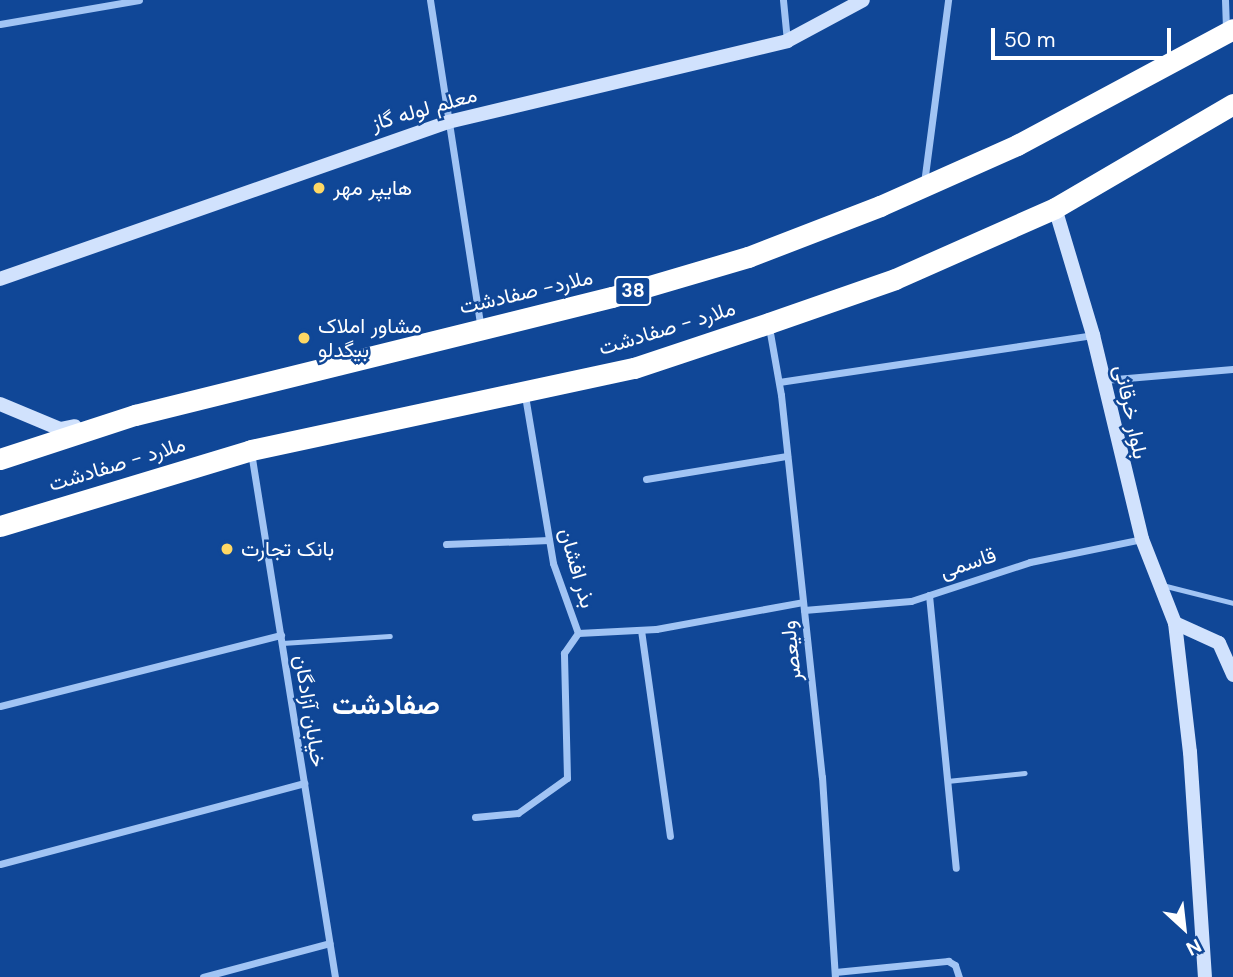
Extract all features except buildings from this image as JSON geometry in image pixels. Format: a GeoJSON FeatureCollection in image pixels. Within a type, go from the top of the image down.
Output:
{"type":"FeatureCollection","features":[{"type":"Feature","properties":{"kind":"highway","name":"ملارد- صفادشت"},"geometry":{"type":"LineString","coordinates":[[0,459],[135,415],[612,297],[748,257],[923,187],[1017,145],[1230,31]]}},
{"type":"Feature","properties":{"kind":"highway","name":"ملارد - صفادشت"},"geometry":{"type":"LineString","coordinates":[[0,526],[251,450],[524,388],[634,368],[769,323],[895,279],[1055,208],[1233,104]]}},
{"type":"Feature","properties":{"kind":"street"},"geometry":{"type":"LineString","coordinates":[[0,24],[139,0]]}},
{"type":"Feature","properties":{"kind":"street"},"geometry":{"type":"LineString","coordinates":[[430,0],[481,328]]}},
{"type":"Feature","properties":{"kind":"street"},"geometry":{"type":"LineString","coordinates":[[782,0],[787,41]]}},
{"type":"Feature","properties":{"kind":"street","name":"معلم لوله گاز"},"geometry":{"type":"LineString","coordinates":[[0,279],[448,122],[787,41],[863,0]]}},
{"type":"Feature","properties":{"kind":"street"},"geometry":{"type":"LineString","coordinates":[[923,187],[948,0]]}},
{"type":"Feature","properties":{"kind":"street"},"geometry":{"type":"LineString","coordinates":[[1225,0],[1230,31]]}},
{"type":"Feature","properties":{"kind":"street","name":"بلوار خرقانی"},"geometry":{"type":"LineString","coordinates":[[1055,208],[1093,335],[1142,539],[1175,623],[1190,752],[1205,977]]}},
{"type":"Feature","properties":{"kind":"street","name":"ولیعصر"},"geometry":{"type":"LineString","coordinates":[[769,323],[788,456],[822,777],[835,974]]}},
{"type":"Feature","properties":{"kind":"street"},"geometry":{"type":"LineString","coordinates":[[779,382],[1093,335]]}},
{"type":"Feature","properties":{"kind":"street"},"geometry":{"type":"LineString","coordinates":[[1103,380],[1233,369]]}},
{"type":"Feature","properties":{"kind":"street","name":"بذر افشان"},"geometry":{"type":"LineString","coordinates":[[475,817],[519,813],[567,778],[564,653],[578,633],[549,540],[524,388]]}},
{"type":"Feature","properties":{"kind":"street"},"geometry":{"type":"LineString","coordinates":[[0,404],[60,429],[135,415]]}},
{"type":"Feature","properties":{"kind":"street","name":"خیابان آزادگان"},"geometry":{"type":"LineString","coordinates":[[251,450],[335,977]]}},
{"type":"Feature","properties":{"kind":"street"},"geometry":{"type":"LineString","coordinates":[[646,479],[788,456]]}},
{"type":"Feature","properties":{"kind":"street","name":"قاسمی"},"geometry":{"type":"LineString","coordinates":[[578,633],[641,630],[803,606],[911,601],[1030,562],[1142,539]]}},
{"type":"Feature","properties":{"kind":"street"},"geometry":{"type":"LineString","coordinates":[[446,544],[549,540]]}},
{"type":"Feature","properties":{"kind":"street"},"geometry":{"type":"LineString","coordinates":[[929,595],[956,868]]}},
{"type":"Feature","properties":{"kind":"street"},"geometry":{"type":"LineString","coordinates":[[1175,623],[1219,643],[1233,675]]}},
{"type":"Feature","properties":{"kind":"street"},"geometry":{"type":"LineString","coordinates":[[641,630],[670,836]]}},
{"type":"Feature","properties":{"kind":"street"},"geometry":{"type":"LineString","coordinates":[[0,706],[281,639]]}},
{"type":"Feature","properties":{"kind":"street"},"geometry":{"type":"LineString","coordinates":[[0,864],[304,783]]}},
{"type":"Feature","properties":{"kind":"street"},"geometry":{"type":"LineString","coordinates":[[203,977],[330,943]]}},
{"type":"Feature","properties":{"kind":"street"},"geometry":{"type":"LineString","coordinates":[[835,974],[948,961],[955,965],[959,977]]}},
{"type":"Feature","properties":{"kind":"lane"},"geometry":{"type":"LineString","coordinates":[[1160,585],[1233,603]]}},
{"type":"Feature","properties":{"kind":"lane"},"geometry":{"type":"LineString","coordinates":[[281,639],[390,636]]}},
{"type":"Feature","properties":{"kind":"lane"},"geometry":{"type":"LineString","coordinates":[[947,781],[1025,773]]}},
{"type":"Feature","properties":{"kind":"place","name":"هایپر مهر"},"geometry":{"type":"Point","coordinates":[319,188]}},
{"type":"Feature","properties":{"kind":"place","name":"مشاور املاک بیگدلو"},"geometry":{"type":"Point","coordinates":[304,338]}},
{"type":"Feature","properties":{"kind":"place","name":"بانک تجارت"},"geometry":{"type":"Point","coordinates":[227,549]}},
{"type":"Feature","properties":{"kind":"district","name":"صفادشت"},"geometry":{"type":"Point","coordinates":[386,705]}}]}
